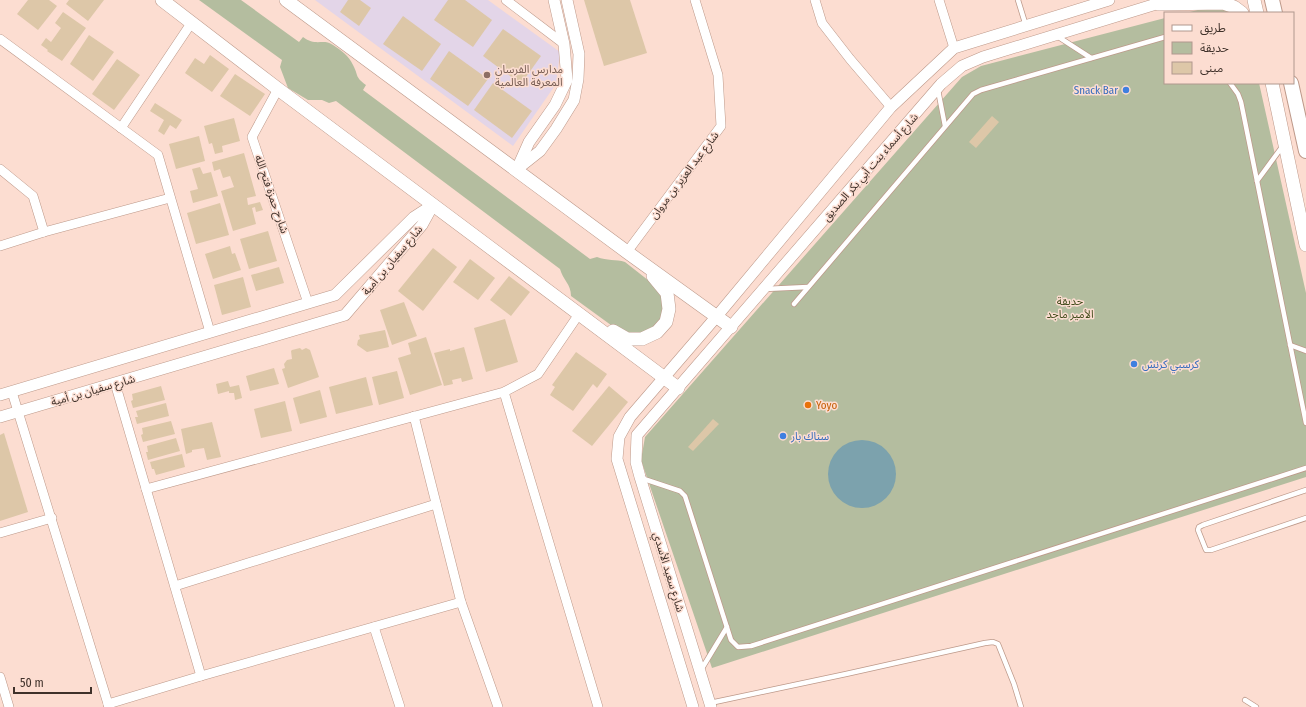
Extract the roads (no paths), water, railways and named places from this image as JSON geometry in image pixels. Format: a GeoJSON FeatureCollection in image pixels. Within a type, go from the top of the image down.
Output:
{"type":"FeatureCollection","features":[{"type":"Feature","properties":{"kind":"main road"},"geometry":{"type":"LineString","coordinates":[[162,0],[278,89],[664,376],[678,388]]}},
{"type":"Feature","properties":{"kind":"main road"},"geometry":{"type":"LineString","coordinates":[[286,0],[627,252],[731,326]]}},
{"type":"Feature","properties":{"kind":"main road"},"geometry":{"type":"LineString","coordinates":[[1254,0],[1257,12]]}},
{"type":"Feature","properties":{"kind":"main road"},"geometry":{"type":"LineString","coordinates":[[1272,0],[1275,12]]}},
{"type":"Feature","properties":{"kind":"main road"},"geometry":{"type":"LineString","coordinates":[[1164,2],[1223,3],[1234,7],[1241,12]]}},
{"type":"Feature","properties":{"kind":"main road"},"geometry":{"type":"LineString","coordinates":[[1272,84],[1285,144],[1302,209],[1306,245]]}},
{"type":"Feature","properties":{"kind":"main road"},"geometry":{"type":"LineString","coordinates":[[1291,84],[1306,151]]}},
{"type":"Feature","properties":{"kind":"main road"},"geometry":{"type":"LineString","coordinates":[[579,314],[601,324],[627,339],[642,339],[657,332],[666,322],[669,310],[667,293],[658,281],[627,252]]}},
{"type":"Feature","properties":{"kind":"street"},"geometry":{"type":"LineString","coordinates":[[506,0],[564,44]]}},
{"type":"Feature","properties":{"kind":"street"},"geometry":{"type":"LineString","coordinates":[[516,170],[529,142],[555,105],[566,80],[564,44],[554,0]]}},
{"type":"Feature","properties":{"kind":"street"},"geometry":{"type":"LineString","coordinates":[[516,170],[540,151],[574,100],[578,79],[579,54],[568,0]]}},
{"type":"Feature","properties":{"kind":"street","name":"شارع عبد العزيز بن مروان"},"geometry":{"type":"LineString","coordinates":[[627,252],[721,126],[718,75],[695,0]]}},
{"type":"Feature","properties":{"kind":"street"},"geometry":{"type":"LineString","coordinates":[[815,0],[822,23],[850,59],[891,107]]}},
{"type":"Feature","properties":{"kind":"street"},"geometry":{"type":"LineString","coordinates":[[939,0],[954,48]]}},
{"type":"Feature","properties":{"kind":"street","name":"شارع أسماء بنت أبي بكر الصديق"},"geometry":{"type":"LineString","coordinates":[[618,437],[630,417],[717,316],[891,107],[954,48],[1109,0]]}},
{"type":"Feature","properties":{"kind":"street","name":"شارع أسماء بنت أبي بكر الصديق"},"geometry":{"type":"LineString","coordinates":[[637,435],[937,88],[962,66],[983,57],[1164,2]]}},
{"type":"Feature","properties":{"kind":"street"},"geometry":{"type":"LineString","coordinates":[[121,128],[192,22]]}},
{"type":"Feature","properties":{"kind":"street"},"geometry":{"type":"LineString","coordinates":[[0,39],[158,155],[210,332]]}},
{"type":"Feature","properties":{"kind":"street","name":"شارح حمزة فتح الله"},"geometry":{"type":"LineString","coordinates":[[278,89],[252,137],[308,303]]}},
{"type":"Feature","properties":{"kind":"street"},"geometry":{"type":"LineString","coordinates":[[0,169],[33,196],[44,232]]}},
{"type":"Feature","properties":{"kind":"street"},"geometry":{"type":"LineString","coordinates":[[0,246],[44,232],[170,198]]}},
{"type":"Feature","properties":{"kind":"street","name":"شارع سفيان بن أمية"},"geometry":{"type":"LineString","coordinates":[[0,395],[335,295],[414,217],[433,205]]}},
{"type":"Feature","properties":{"kind":"street","name":"شارع سفيان بن أمية"},"geometry":{"type":"LineString","coordinates":[[0,417],[345,315],[422,225],[433,205]]}},
{"type":"Feature","properties":{"kind":"street"},"geometry":{"type":"LineString","coordinates":[[146,489],[504,392],[538,374],[579,314]]}},
{"type":"Feature","properties":{"kind":"street"},"geometry":{"type":"LineString","coordinates":[[115,383],[201,676]]}},
{"type":"Feature","properties":{"kind":"street"},"geometry":{"type":"LineString","coordinates":[[12,392],[109,706],[201,676],[461,602]]}},
{"type":"Feature","properties":{"kind":"street"},"geometry":{"type":"LineString","coordinates":[[504,392],[598,707]]}},
{"type":"Feature","properties":{"kind":"street"},"geometry":{"type":"LineString","coordinates":[[414,416],[461,602],[498,707]]}},
{"type":"Feature","properties":{"kind":"street","name":"شارع سعيد الأسدي"},"geometry":{"type":"LineString","coordinates":[[637,435],[636,462],[640,477],[711,705]]}},
{"type":"Feature","properties":{"kind":"street","name":"شارع سعيد الأسدي"},"geometry":{"type":"LineString","coordinates":[[618,437],[617,459],[691,706]]}},
{"type":"Feature","properties":{"kind":"street"},"geometry":{"type":"LineString","coordinates":[[175,586],[436,504]]}},
{"type":"Feature","properties":{"kind":"street"},"geometry":{"type":"LineString","coordinates":[[0,533],[52,518]]}},
{"type":"Feature","properties":{"kind":"street"},"geometry":{"type":"LineString","coordinates":[[374,627],[400,707]]}},
{"type":"Feature","properties":{"kind":"street"},"geometry":{"type":"LineString","coordinates":[[0,677],[9,707]]}},
{"type":"Feature","properties":{"kind":"lane"},"geometry":{"type":"LineString","coordinates":[[1018,0],[1026,26]]}},
{"type":"Feature","properties":{"kind":"lane"},"geometry":{"type":"LineString","coordinates":[[1056,35],[1091,58]]}},
{"type":"Feature","properties":{"kind":"lane"},"geometry":{"type":"LineString","coordinates":[[794,304],[973,94],[981,90],[1164,37]]}},
{"type":"Feature","properties":{"kind":"lane"},"geometry":{"type":"LineString","coordinates":[[1231,84],[1238,94],[1240,102],[1306,423]]}},
{"type":"Feature","properties":{"kind":"lane"},"geometry":{"type":"LineString","coordinates":[[937,88],[945,126]]}},
{"type":"Feature","properties":{"kind":"lane"},"geometry":{"type":"LineString","coordinates":[[1257,181],[1285,144]]}},
{"type":"Feature","properties":{"kind":"lane"},"geometry":{"type":"LineString","coordinates":[[763,289],[808,287]]}},
{"type":"Feature","properties":{"kind":"lane"},"geometry":{"type":"LineString","coordinates":[[1290,345],[1306,351]]}},
{"type":"Feature","properties":{"kind":"lane"},"geometry":{"type":"LineString","coordinates":[[640,477],[680,491],[685,496],[731,640],[738,647],[751,646],[1306,468]]}},
{"type":"Feature","properties":{"kind":"lane"},"geometry":{"type":"LineString","coordinates":[[1306,490],[1203,525],[1199,527],[1198,530],[1206,550],[1211,550],[1306,518]]}},
{"type":"Feature","properties":{"kind":"lane"},"geometry":{"type":"LineString","coordinates":[[700,671],[727,627]]}},
{"type":"Feature","properties":{"kind":"lane"},"geometry":{"type":"LineString","coordinates":[[711,705],[985,642],[993,642],[998,644],[1014,684],[1021,707]]}},
{"type":"Feature","properties":{"kind":"lane"},"geometry":{"type":"LineString","coordinates":[[1245,700],[1256,707]]}},
{"type":"Feature","properties":{"kind":"water"},"geometry":{"type":"Polygon","coordinates":[[[855,440],[869,440],[881,446],[890,455],[896,467],[894,487],[886,498],[875,506],[869,508],[855,508],[849,506],[838,498],[830,487],[828,481],[828,467],[830,461],[838,450],[849,442],[855,440]]]}},
{"type":"Feature","properties":{"kind":"place","name":"مدارس الفرسان المعرفة العالمية"},"geometry":{"type":"Point","coordinates":[487,75]}},
{"type":"Feature","properties":{"kind":"place","name":"Snack Bar"},"geometry":{"type":"Point","coordinates":[1126,90]}},
{"type":"Feature","properties":{"kind":"place","name":"كرسبي كرنش"},"geometry":{"type":"Point","coordinates":[1134,364]}},
{"type":"Feature","properties":{"kind":"place","name":"Yoyo"},"geometry":{"type":"Point","coordinates":[808,405]}},
{"type":"Feature","properties":{"kind":"place","name":"سناك بار"},"geometry":{"type":"Point","coordinates":[783,436]}},
{"type":"Feature","properties":{"kind":"park label","name":"حديقة الأمير ماجد"},"geometry":{"type":"Point","coordinates":[1070,307]}}]}
